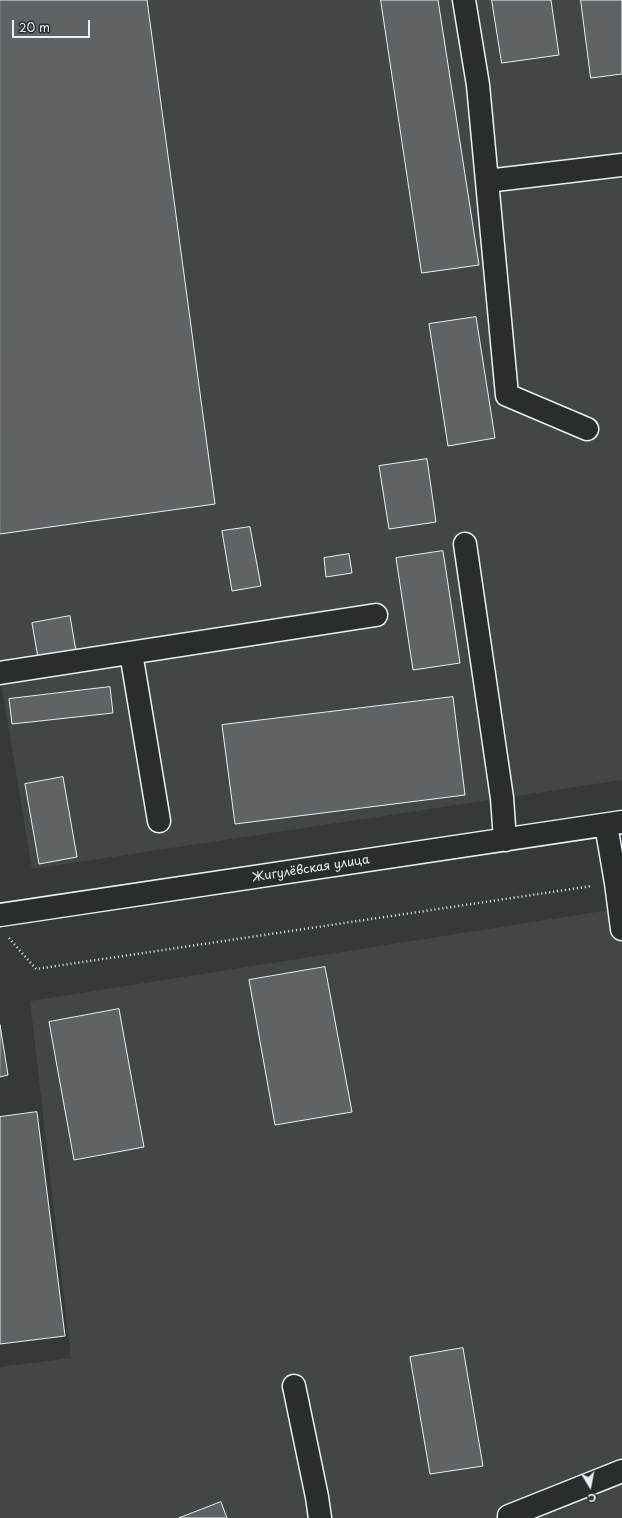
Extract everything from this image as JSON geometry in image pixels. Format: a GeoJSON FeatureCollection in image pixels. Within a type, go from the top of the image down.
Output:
{"type":"FeatureCollection","features":[{"type":"Feature","properties":{"kind":"street"},"geometry":{"type":"LineString","coordinates":[[464,0],[478,85],[507,395],[587,429]]}},
{"type":"Feature","properties":{"kind":"street"},"geometry":{"type":"LineString","coordinates":[[487,181],[622,165]]}},
{"type":"Feature","properties":{"kind":"street"},"geometry":{"type":"LineString","coordinates":[[466,544],[502,798],[505,840]]}},
{"type":"Feature","properties":{"kind":"street"},"geometry":{"type":"LineString","coordinates":[[0,673],[376,615]]}},
{"type":"Feature","properties":{"kind":"street"},"geometry":{"type":"LineString","coordinates":[[131,653],[160,821]]}},
{"type":"Feature","properties":{"kind":"street"},"geometry":{"type":"LineString","coordinates":[[614,824],[616,883],[622,929]]}},
{"type":"Feature","properties":{"kind":"street","name":"Жигулёвская улица"},"geometry":{"type":"LineString","coordinates":[[3,924],[505,840],[614,824]]}},
{"type":"Feature","properties":{"kind":"street"},"geometry":{"type":"LineString","coordinates":[[294,1386],[320,1518]]}},
{"type":"Feature","properties":{"kind":"street"},"geometry":{"type":"LineString","coordinates":[[510,1518],[509,1516],[622,1471]]}},
{"type":"Feature","properties":{"kind":"path"},"geometry":{"type":"LineString","coordinates":[[3,924],[36,969],[616,883]]}},
{"type":"Feature","properties":{"kind":"shaded area"},"geometry":{"type":"Polygon","coordinates":[[[0,0],[622,0],[622,780],[32,869],[0,676],[0,0]]]}},
{"type":"Feature","properties":{"kind":"shaded area"},"geometry":{"type":"Polygon","coordinates":[[[622,908],[622,1518],[0,1518],[0,1367],[71,1358],[30,1001],[622,908]]]}},
{"type":"Feature","properties":{"kind":"building"},"geometry":{"type":"Polygon","coordinates":[[[0,0],[147,0],[215,504],[0,534],[0,0]]]}},
{"type":"Feature","properties":{"kind":"building"},"geometry":{"type":"Polygon","coordinates":[[[381,0],[438,0],[479,265],[422,273],[381,0]]]}},
{"type":"Feature","properties":{"kind":"building"},"geometry":{"type":"Polygon","coordinates":[[[492,0],[551,0],[559,55],[502,63],[492,0]]]}},
{"type":"Feature","properties":{"kind":"building"},"geometry":{"type":"Polygon","coordinates":[[[581,0],[622,0],[622,74],[591,78],[581,0]]]}},
{"type":"Feature","properties":{"kind":"building"},"geometry":{"type":"Polygon","coordinates":[[[476,317],[495,438],[448,446],[429,324],[476,317]]]}},
{"type":"Feature","properties":{"kind":"building"},"geometry":{"type":"Polygon","coordinates":[[[427,459],[436,522],[389,529],[379,466],[427,459]]]}},
{"type":"Feature","properties":{"kind":"building"},"geometry":{"type":"Polygon","coordinates":[[[250,527],[261,586],[232,591],[222,531],[250,527]]]}},
{"type":"Feature","properties":{"kind":"building"},"geometry":{"type":"Polygon","coordinates":[[[443,551],[460,663],[413,670],[396,558],[443,551]]]}},
{"type":"Feature","properties":{"kind":"building"},"geometry":{"type":"Polygon","coordinates":[[[349,554],[352,573],[326,577],[324,558],[349,554]]]}},
{"type":"Feature","properties":{"kind":"building"},"geometry":{"type":"Polygon","coordinates":[[[70,616],[76,651],[38,658],[32,623],[70,616]]]}},
{"type":"Feature","properties":{"kind":"building"},"geometry":{"type":"Polygon","coordinates":[[[110,687],[113,713],[12,724],[9,699],[110,687]]]}},
{"type":"Feature","properties":{"kind":"building"},"geometry":{"type":"Polygon","coordinates":[[[453,697],[465,795],[235,824],[222,725],[453,697]]]}},
{"type":"Feature","properties":{"kind":"building"},"geometry":{"type":"Polygon","coordinates":[[[63,777],[77,857],[39,864],[25,784],[63,777]]]}},
{"type":"Feature","properties":{"kind":"building"},"geometry":{"type":"Polygon","coordinates":[[[325,967],[352,1112],[275,1125],[249,980],[325,967]]]}},
{"type":"Feature","properties":{"kind":"building"},"geometry":{"type":"Polygon","coordinates":[[[119,1009],[144,1147],[74,1160],[49,1022],[119,1009]]]}},
{"type":"Feature","properties":{"kind":"building"},"geometry":{"type":"Polygon","coordinates":[[[0,1025],[8,1075],[0,1077],[0,1025]]]}},
{"type":"Feature","properties":{"kind":"building"},"geometry":{"type":"Polygon","coordinates":[[[37,1112],[65,1336],[0,1344],[0,1117],[37,1112]]]}},
{"type":"Feature","properties":{"kind":"building"},"geometry":{"type":"Polygon","coordinates":[[[463,1348],[483,1466],[430,1474],[410,1357],[463,1348]]]}},
{"type":"Feature","properties":{"kind":"building"},"geometry":{"type":"Polygon","coordinates":[[[221,1502],[227,1518],[179,1518],[221,1502]]]}}]}
